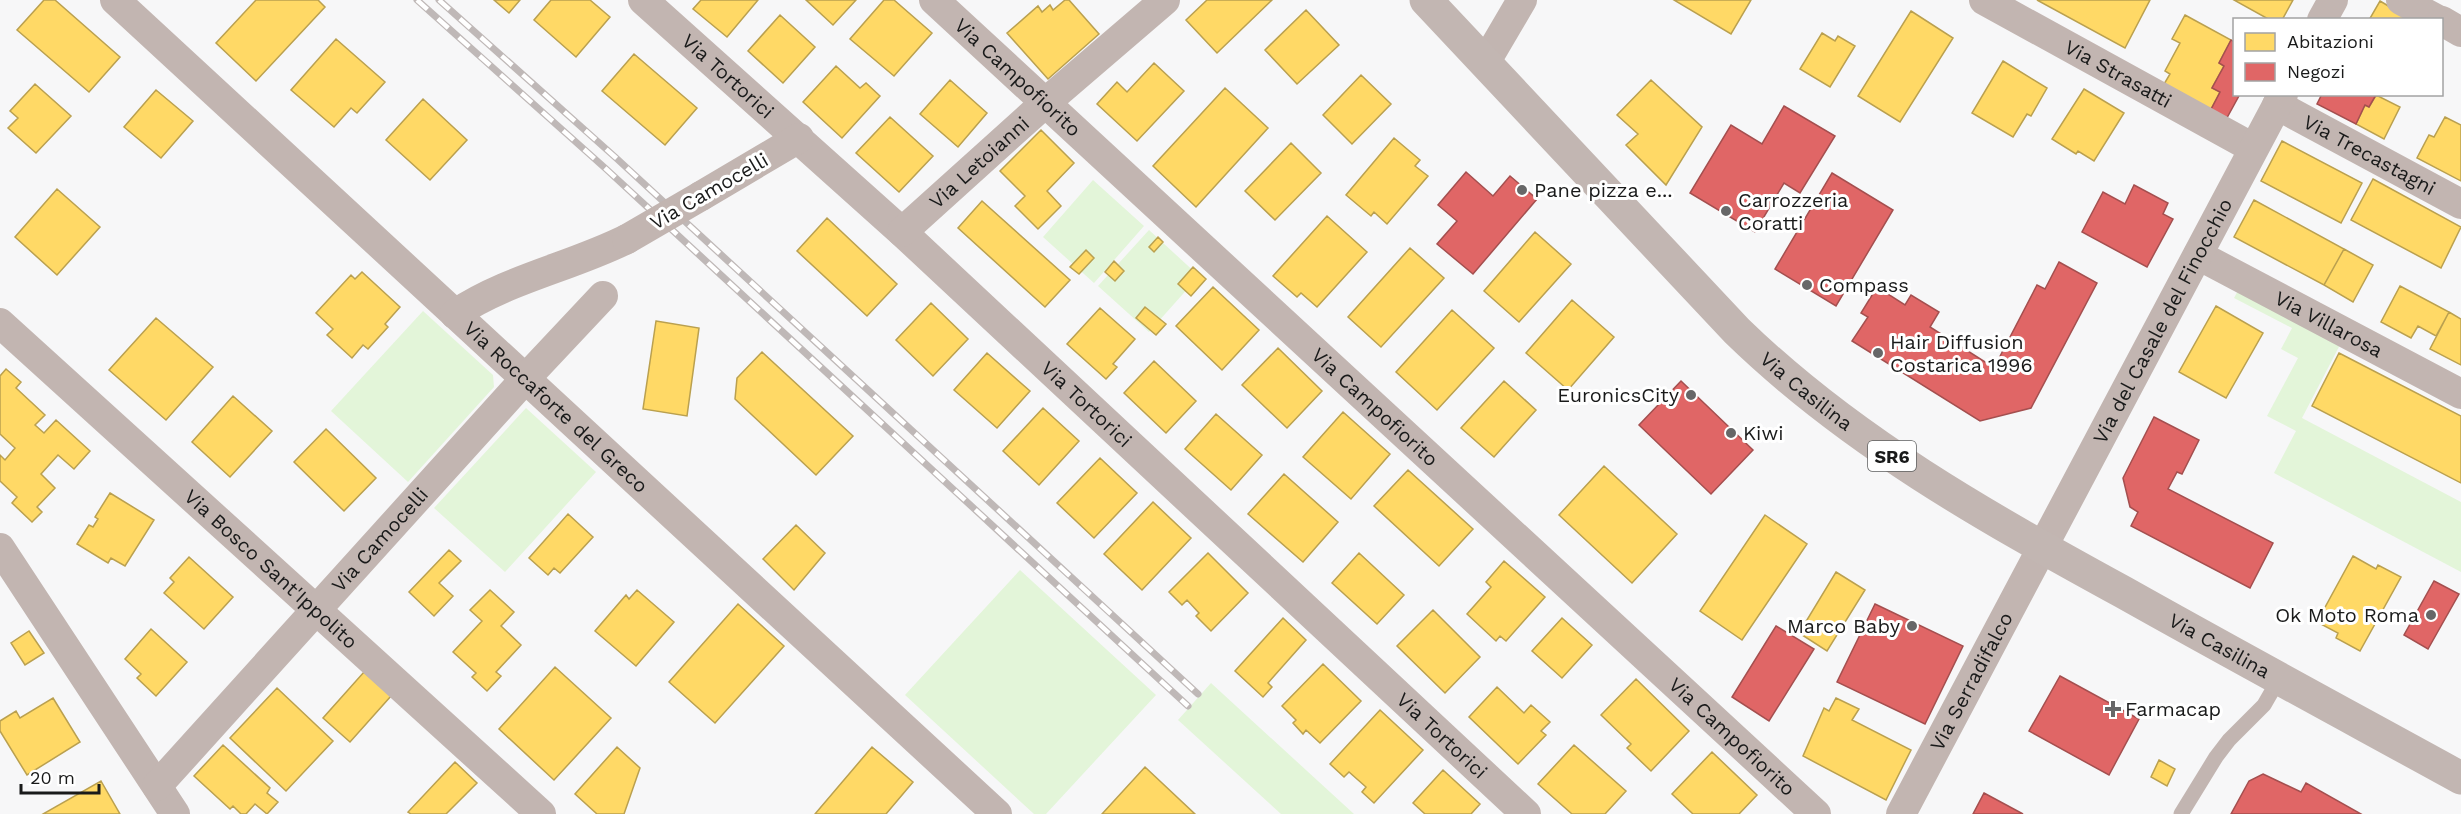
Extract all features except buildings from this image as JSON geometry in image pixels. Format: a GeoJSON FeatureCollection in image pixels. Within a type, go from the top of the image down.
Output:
{"type":"FeatureCollection","features":[{"type":"Feature","properties":{"kind":"main road","name":"Via Casilina"},"geometry":{"type":"LineString","coordinates":[[1426,0],[1721,315],[1790,381],[1869,441],[2042,548],[2461,778]]}},
{"type":"Feature","properties":{"kind":"street","name":"Via Roccaforte del Greco"},"geometry":{"type":"LineString","coordinates":[[115,0],[997,814]]}},
{"type":"Feature","properties":{"kind":"street","name":"Via Tortorici"},"geometry":{"type":"LineString","coordinates":[[643,0],[902,232],[1526,814]]}},
{"type":"Feature","properties":{"kind":"street","name":"Via Campofiorito"},"geometry":{"type":"LineString","coordinates":[[934,0],[1816,814]]}},
{"type":"Feature","properties":{"kind":"street","name":"Via Letoianni"},"geometry":{"type":"LineString","coordinates":[[902,232],[1045,103],[1165,0]]}},
{"type":"Feature","properties":{"kind":"street"},"geometry":{"type":"LineString","coordinates":[[1485,63],[1522,0]]}},
{"type":"Feature","properties":{"kind":"street","name":"Via Strasatti"},"geometry":{"type":"LineString","coordinates":[[1984,0],[2253,148]]}},
{"type":"Feature","properties":{"kind":"street"},"geometry":{"type":"LineString","coordinates":[[2323,18],[2333,0]]}},
{"type":"Feature","properties":{"kind":"street"},"geometry":{"type":"LineString","coordinates":[[2401,0],[2436,18]]}},
{"type":"Feature","properties":{"kind":"street"},"geometry":{"type":"LineString","coordinates":[[2443,22],[2461,32]]}},
{"type":"Feature","properties":{"kind":"street","name":"Via del Casale del Finocchio"},"geometry":{"type":"LineString","coordinates":[[2042,548],[2280,100]]}},
{"type":"Feature","properties":{"kind":"street","name":"Via Trecastagni"},"geometry":{"type":"LineString","coordinates":[[2280,100],[2461,204]]}},
{"type":"Feature","properties":{"kind":"street","name":"Via Camocelli"},"geometry":{"type":"LineString","coordinates":[[455,314],[490,294],[585,259],[627,239],[799,138]]}},
{"type":"Feature","properties":{"kind":"street","name":"Via Villarosa"},"geometry":{"type":"LineString","coordinates":[[2198,255],[2461,394]]}},
{"type":"Feature","properties":{"kind":"street","name":"Via Camocelli"},"geometry":{"type":"LineString","coordinates":[[157,786],[525,379],[603,296]]}},
{"type":"Feature","properties":{"kind":"street","name":"Via Bosco Sant'Ippolito"},"geometry":{"type":"LineString","coordinates":[[0,323],[541,814]]}},
{"type":"Feature","properties":{"kind":"street"},"geometry":{"type":"LineString","coordinates":[[0,548],[175,814]]}},
{"type":"Feature","properties":{"kind":"street","name":"Via Serradifalco"},"geometry":{"type":"LineString","coordinates":[[1901,814],[2042,548]]}},
{"type":"Feature","properties":{"kind":"lane"},"geometry":{"type":"LineString","coordinates":[[2181,814],[2216,757],[2229,740],[2260,711],[2279,679]]}},
{"type":"Feature","properties":{"kind":"green space"},"geometry":{"type":"Polygon","coordinates":[[[1093,180],[1144,226],[1094,283],[1043,237],[1093,180]]]}},
{"type":"Feature","properties":{"kind":"green space"},"geometry":{"type":"Polygon","coordinates":[[[1149,230],[1199,276],[1149,332],[1098,286],[1149,230]]]}},
{"type":"Feature","properties":{"kind":"green space"},"geometry":{"type":"Polygon","coordinates":[[[2240,287],[2342,341],[2302,418],[2461,502],[2461,572],[2274,473],[2296,431],[2267,416],[2298,358],[2281,349],[2292,328],[2234,298],[2240,287]]]}},
{"type":"Feature","properties":{"kind":"green space"},"geometry":{"type":"Polygon","coordinates":[[[423,311],[493,375],[494,387],[408,482],[331,411],[423,311]]]}},
{"type":"Feature","properties":{"kind":"green space"},"geometry":{"type":"Polygon","coordinates":[[[526,408],[596,472],[505,572],[434,508],[526,408]]]}},
{"type":"Feature","properties":{"kind":"green space"},"geometry":{"type":"Polygon","coordinates":[[[1020,570],[1156,695],[1046,814],[1034,814],[905,695],[1020,570]]]}},
{"type":"Feature","properties":{"kind":"green space"},"geometry":{"type":"Polygon","coordinates":[[[1211,683],[1354,814],[1281,814],[1178,720],[1211,683]]]}},
{"type":"Feature","properties":{"kind":"railway"},"geometry":{"type":"LineString","coordinates":[[417,0],[605,168],[1188,706]]}},
{"type":"Feature","properties":{"kind":"railway"},"geometry":{"type":"LineString","coordinates":[[439,0],[615,157],[1198,694]]}},
{"type":"Feature","properties":{"kind":"place","name":"Pane pizza e..."},"geometry":{"type":"Point","coordinates":[1522,190]}},
{"type":"Feature","properties":{"kind":"place","name":"Carrozzeria Coratti"},"geometry":{"type":"Point","coordinates":[1726,211]}},
{"type":"Feature","properties":{"kind":"place","name":"Compass"},"geometry":{"type":"Point","coordinates":[1807,285]}},
{"type":"Feature","properties":{"kind":"place","name":"Hair Diffusion Costarica 1996"},"geometry":{"type":"Point","coordinates":[1878,353]}},
{"type":"Feature","properties":{"kind":"place","name":"EuronicsCity"},"geometry":{"type":"Point","coordinates":[1691,395]}},
{"type":"Feature","properties":{"kind":"place","name":"Kiwi"},"geometry":{"type":"Point","coordinates":[1731,433]}},
{"type":"Feature","properties":{"kind":"place","name":"Ok Moto Roma"},"geometry":{"type":"Point","coordinates":[2431,615]}},
{"type":"Feature","properties":{"kind":"place","name":"Marco Baby"},"geometry":{"type":"Point","coordinates":[1912,626]}},
{"type":"Feature","properties":{"kind":"place","name":"Farmacap"},"geometry":{"type":"Point","coordinates":[2113,709]}}]}
